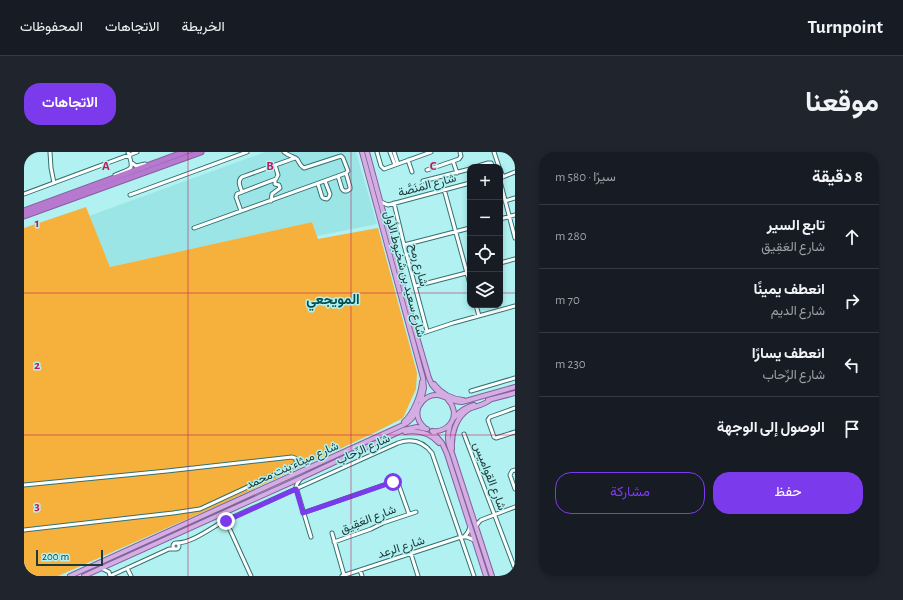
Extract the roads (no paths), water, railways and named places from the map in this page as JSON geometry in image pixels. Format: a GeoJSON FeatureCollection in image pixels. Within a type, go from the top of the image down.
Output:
{"type":"FeatureCollection","features":[{"type":"Feature","properties":{"kind":"highway"},"geometry":{"type":"LineString","coordinates":[[24,210],[185,152]]}},
{"type":"Feature","properties":{"kind":"highway"},"geometry":{"type":"LineString","coordinates":[[24,216],[201,152]]}},
{"type":"Feature","properties":{"kind":"main road","name":"شارع سعيد بن شخبوط الأول"},"geometry":{"type":"LineString","coordinates":[[367,152],[418,341],[432,385],[445,398]]}},
{"type":"Feature","properties":{"kind":"main road","name":"شارع سعيد بن شخبوط الأول"},"geometry":{"type":"LineString","coordinates":[[362,154],[424,381],[421,402]]}},
{"type":"Feature","properties":{"kind":"main road"},"geometry":{"type":"LineString","coordinates":[[362,154],[366,156],[372,170]]}},
{"type":"Feature","properties":{"kind":"main road"},"geometry":{"type":"LineString","coordinates":[[378,213],[382,217],[386,231],[389,232]]}},
{"type":"Feature","properties":{"kind":"main road"},"geometry":{"type":"LineString","coordinates":[[428,372],[437,387],[452,397],[464,400],[485,396]]}},
{"type":"Feature","properties":{"kind":"main road"},"geometry":{"type":"LineString","coordinates":[[394,432],[410,415],[420,394],[422,374]]}},
{"type":"Feature","properties":{"kind":"main road"},"geometry":{"type":"LineString","coordinates":[[421,402],[431,395],[438,395],[454,402],[462,402],[515,387]]}},
{"type":"Feature","properties":{"kind":"main road"},"geometry":{"type":"LineString","coordinates":[[492,576],[448,438],[450,425],[459,412],[466,408],[515,393]]}},
{"type":"Feature","properties":{"kind":"main road"},"geometry":{"type":"LineString","coordinates":[[445,398],[451,402],[454,418]]}},
{"type":"Feature","properties":{"kind":"main road"},"geometry":{"type":"LineString","coordinates":[[452,453],[453,433],[461,416],[469,409],[490,400]]}},
{"type":"Feature","properties":{"kind":"main road","name":"شارع ميثاء بنت محمد"},"geometry":{"type":"LineString","coordinates":[[84,576],[286,485],[394,432],[410,420],[421,402]]}},
{"type":"Feature","properties":{"kind":"main road"},"geometry":{"type":"LineString","coordinates":[[418,407],[417,412],[419,422],[427,430],[442,430],[450,425]]}},
{"type":"Feature","properties":{"kind":"main road","name":"شارع ميثاء بنت محمد"},"geometry":{"type":"LineString","coordinates":[[70,576],[394,432],[414,428],[427,430]]}},
{"type":"Feature","properties":{"kind":"main road"},"geometry":{"type":"LineString","coordinates":[[432,431],[442,443],[447,454],[486,576]]}},
{"type":"Feature","properties":{"kind":"main road"},"geometry":{"type":"LineString","coordinates":[[394,432],[422,432],[435,438],[447,454]]}},
{"type":"Feature","properties":{"kind":"main road"},"geometry":{"type":"LineString","coordinates":[[124,558],[125,555],[153,542],[159,536]]}},
{"type":"Feature","properties":{"kind":"main road"},"geometry":{"type":"LineString","coordinates":[[84,576],[91,570],[116,559],[116,555]]}},
{"type":"Feature","properties":{"kind":"street"},"geometry":{"type":"LineString","coordinates":[[50,152],[54,183]]}},
{"type":"Feature","properties":{"kind":"street"},"geometry":{"type":"LineString","coordinates":[[24,194],[129,153],[137,152]]}},
{"type":"Feature","properties":{"kind":"street"},"geometry":{"type":"LineString","coordinates":[[130,195],[247,152]]}},
{"type":"Feature","properties":{"kind":"street"},"geometry":{"type":"LineString","coordinates":[[284,152],[298,160],[302,168],[341,156],[348,170],[346,174],[350,187],[349,190],[345,191],[342,189],[338,176]]}},
{"type":"Feature","properties":{"kind":"street"},"geometry":{"type":"LineString","coordinates":[[377,152],[382,168],[386,168],[431,152]]}},
{"type":"Feature","properties":{"kind":"street"},"geometry":{"type":"LineString","coordinates":[[390,152],[397,164]]}},
{"type":"Feature","properties":{"kind":"street"},"geometry":{"type":"LineString","coordinates":[[394,152],[397,164]]}},
{"type":"Feature","properties":{"kind":"street"},"geometry":{"type":"LineString","coordinates":[[427,170],[460,158],[460,152]]}},
{"type":"Feature","properties":{"kind":"street"},"geometry":{"type":"LineString","coordinates":[[494,152],[498,164]]}},
{"type":"Feature","properties":{"kind":"street"},"geometry":{"type":"LineString","coordinates":[[108,180],[132,167],[129,153]]}},
{"type":"Feature","properties":{"kind":"street"},"geometry":{"type":"LineString","coordinates":[[242,192],[239,183],[241,178],[295,158]]}},
{"type":"Feature","properties":{"kind":"street"},"geometry":{"type":"LineString","coordinates":[[408,160],[412,172]]}},
{"type":"Feature","properties":{"kind":"street"},"geometry":{"type":"LineString","coordinates":[[132,163],[138,166],[160,161]]}},
{"type":"Feature","properties":{"kind":"street"},"geometry":{"type":"LineString","coordinates":[[453,161],[457,173]]}},
{"type":"Feature","properties":{"kind":"street"},"geometry":{"type":"LineString","coordinates":[[271,200],[272,194],[280,188],[279,185],[274,184],[278,175],[275,166]]}},
{"type":"Feature","properties":{"kind":"street"},"geometry":{"type":"LineString","coordinates":[[423,181],[467,169]]}},
{"type":"Feature","properties":{"kind":"street"},"geometry":{"type":"LineString","coordinates":[[503,176],[515,172]]}},
{"type":"Feature","properties":{"kind":"street"},"geometry":{"type":"LineString","coordinates":[[194,228],[346,174]]}},
{"type":"Feature","properties":{"kind":"street"},"geometry":{"type":"LineString","coordinates":[[241,211],[236,197],[237,194],[276,179]]}},
{"type":"Feature","properties":{"kind":"street"},"geometry":{"type":"LineString","coordinates":[[318,184],[322,197],[327,199],[330,194],[325,181]]}},
{"type":"Feature","properties":{"kind":"street","name":"شارع المَنَصَّة"},"geometry":{"type":"LineString","coordinates":[[384,211],[388,205],[394,203],[467,184]]}},
{"type":"Feature","properties":{"kind":"street"},"geometry":{"type":"LineString","coordinates":[[444,190],[467,269]]}},
{"type":"Feature","properties":{"kind":"street"},"geometry":{"type":"LineString","coordinates":[[503,193],[515,238]]}},
{"type":"Feature","properties":{"kind":"street"},"geometry":{"type":"LineString","coordinates":[[505,201],[515,198]]}},
{"type":"Feature","properties":{"kind":"street","name":"شارع المَنَصَّة"},"geometry":{"type":"LineString","coordinates":[[381,202],[388,205]]}},
{"type":"Feature","properties":{"kind":"street","name":"شارع رمح"},"geometry":{"type":"LineString","coordinates":[[394,203],[427,331]]}},
{"type":"Feature","properties":{"kind":"street"},"geometry":{"type":"LineString","coordinates":[[503,218],[515,215]]}},
{"type":"Feature","properties":{"kind":"street"},"geometry":{"type":"LineString","coordinates":[[404,245],[467,229]]}},
{"type":"Feature","properties":{"kind":"street"},"geometry":{"type":"LineString","coordinates":[[503,262],[515,259]]}},
{"type":"Feature","properties":{"kind":"street"},"geometry":{"type":"LineString","coordinates":[[416,286],[467,272]]}},
{"type":"Feature","properties":{"kind":"street"},"geometry":{"type":"LineString","coordinates":[[418,341],[420,336],[427,331],[515,306]]}},
{"type":"Feature","properties":{"kind":"street"},"geometry":{"type":"LineString","coordinates":[[477,308],[479,316]]}},
{"type":"Feature","properties":{"kind":"street"},"geometry":{"type":"LineString","coordinates":[[415,330],[423,333]]}},
{"type":"Feature","properties":{"kind":"street"},"geometry":{"type":"LineString","coordinates":[[471,391],[515,378]]}},
{"type":"Feature","properties":{"kind":"street"},"geometry":{"type":"LineString","coordinates":[[515,408],[490,417],[488,420],[495,438],[497,439],[515,432]]}},
{"type":"Feature","properties":{"kind":"street","name":"شارع القواميس"},"geometry":{"type":"LineString","coordinates":[[464,434],[515,569]]}},
{"type":"Feature","properties":{"kind":"street","name":"شارع الرِّحاب"},"geometry":{"type":"LineString","coordinates":[[177,548],[183,543],[226,521],[398,443],[408,441],[419,442],[429,448],[432,454],[474,576]]}},
{"type":"Feature","properties":{"kind":"street"},"geometry":{"type":"LineString","coordinates":[[24,485],[291,457],[295,458],[297,461],[294,466],[200,509],[173,514],[24,530]]}},
{"type":"Feature","properties":{"kind":"street"},"geometry":{"type":"LineString","coordinates":[[515,470],[512,471],[510,475],[515,490]]}},
{"type":"Feature","properties":{"kind":"street"},"geometry":{"type":"LineString","coordinates":[[301,478],[296,488],[311,537]]}},
{"type":"Feature","properties":{"kind":"street","name":"شارع العَقِيق"},"geometry":{"type":"LineString","coordinates":[[303,513],[395,481],[398,483],[409,514]]}},
{"type":"Feature","properties":{"kind":"street"},"geometry":{"type":"LineString","coordinates":[[286,485],[293,485],[296,488]]}},
{"type":"Feature","properties":{"kind":"street"},"geometry":{"type":"LineString","coordinates":[[472,517],[481,520],[515,507]]}},
{"type":"Feature","properties":{"kind":"street","name":"شارع العَقِيق"},"geometry":{"type":"LineString","coordinates":[[334,542],[416,512]]}},
{"type":"Feature","properties":{"kind":"street"},"geometry":{"type":"LineString","coordinates":[[476,528],[481,520]]}},
{"type":"Feature","properties":{"kind":"street"},"geometry":{"type":"LineString","coordinates":[[226,521],[251,576]]}},
{"type":"Feature","properties":{"kind":"street"},"geometry":{"type":"LineString","coordinates":[[470,527],[465,536],[474,540]]}},
{"type":"Feature","properties":{"kind":"street"},"geometry":{"type":"LineString","coordinates":[[111,564],[109,572],[110,576],[169,549],[175,544],[178,533]]}},
{"type":"Feature","properties":{"kind":"street"},"geometry":{"type":"LineString","coordinates":[[332,533],[343,576]]}},
{"type":"Feature","properties":{"kind":"street","name":"شارع الرعد"},"geometry":{"type":"LineString","coordinates":[[343,576],[465,536]]}},
{"type":"Feature","properties":{"kind":"street"},"geometry":{"type":"LineString","coordinates":[[165,539],[175,544],[177,548],[169,549]]}},
{"type":"Feature","properties":{"kind":"street","name":"شارع الرِّحاب"},"geometry":{"type":"LineString","coordinates":[[175,544],[183,543]]}},
{"type":"Feature","properties":{"kind":"street"},"geometry":{"type":"LineString","coordinates":[[411,554],[418,576]]}},
{"type":"Feature","properties":{"kind":"street"},"geometry":{"type":"LineString","coordinates":[[101,568],[109,572]]}},
{"type":"Feature","properties":{"kind":"street"},"geometry":{"type":"LineString","coordinates":[[127,568],[131,576]]}},
{"type":"Feature","properties":{"kind":"street"},"geometry":{"type":"LineString","coordinates":[[360,570],[362,576]]}},
{"type":"Feature","properties":{"kind":"district","name":"المويجعي"},"geometry":{"type":"Point","coordinates":[333,299]}}]}
